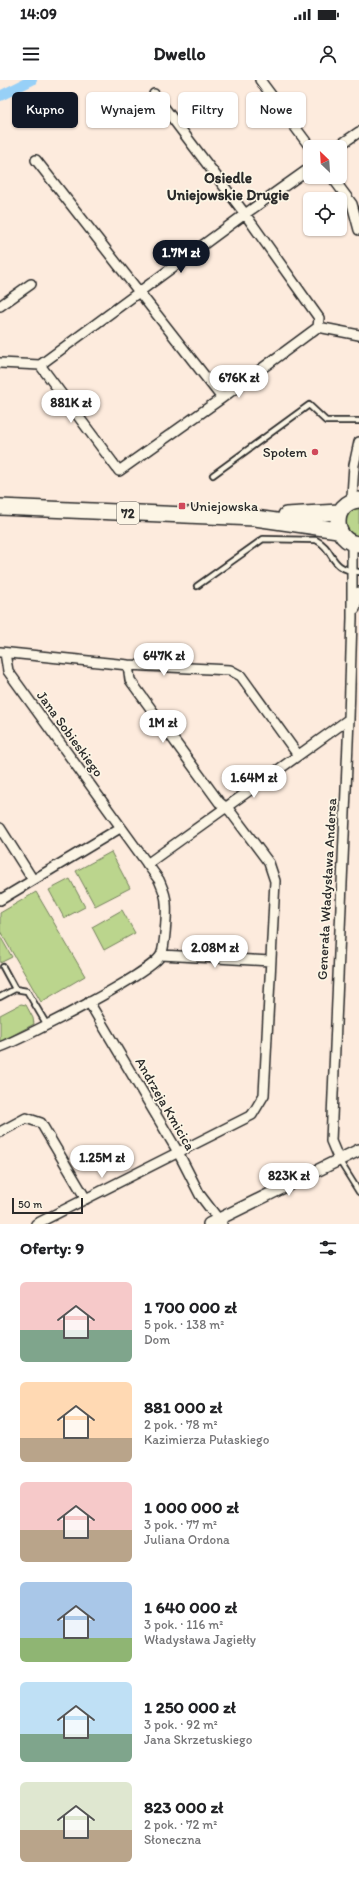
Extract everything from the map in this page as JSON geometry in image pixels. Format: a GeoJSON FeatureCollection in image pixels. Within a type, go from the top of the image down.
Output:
{"type":"FeatureCollection","features":[{"type":"Feature","properties":{"kind":"main road","name":"72"},"geometry":{"type":"LineString","coordinates":[[255,518],[349,505]]}},
{"type":"Feature","properties":{"kind":"main road"},"geometry":{"type":"LineString","coordinates":[[349,505],[337,521],[338,530],[344,538],[355,543]]}},
{"type":"Feature","properties":{"kind":"main road","name":"72"},"geometry":{"type":"LineString","coordinates":[[0,507],[255,518],[338,530]]}},
{"type":"Feature","properties":{"kind":"street"},"geometry":{"type":"LineString","coordinates":[[260,80],[305,140]]}},
{"type":"Feature","properties":{"kind":"street"},"geometry":{"type":"LineString","coordinates":[[40,365],[119,471],[222,398],[318,327],[319,318],[245,214],[170,115]]}},
{"type":"Feature","properties":{"kind":"street"},"geometry":{"type":"LineString","coordinates":[[347,140],[359,132]]}},
{"type":"Feature","properties":{"kind":"street"},"geometry":{"type":"LineString","coordinates":[[36,160],[222,398]]}},
{"type":"Feature","properties":{"kind":"street"},"geometry":{"type":"LineString","coordinates":[[0,363],[40,365],[303,173]]}},
{"type":"Feature","properties":{"kind":"street"},"geometry":{"type":"LineString","coordinates":[[337,184],[352,204],[359,230]]}},
{"type":"Feature","properties":{"kind":"street"},"geometry":{"type":"LineString","coordinates":[[0,306],[31,284]]}},
{"type":"Feature","properties":{"kind":"street"},"geometry":{"type":"LineString","coordinates":[[318,327],[359,335]]}},
{"type":"Feature","properties":{"kind":"street"},"geometry":{"type":"LineString","coordinates":[[349,505],[352,496],[354,465],[359,442]]}},
{"type":"Feature","properties":{"kind":"street","name":"Generała Władysława Andersa"},"geometry":{"type":"LineString","coordinates":[[339,1160],[331,1141],[352,618],[356,572],[355,543]]}},
{"type":"Feature","properties":{"kind":"street","name":"Generała Władysława Andersa"},"geometry":{"type":"LineString","coordinates":[[352,618],[359,592]]}},
{"type":"Feature","properties":{"kind":"street"},"geometry":{"type":"LineString","coordinates":[[3,653],[128,665],[230,670],[241,676],[298,754]]}},
{"type":"Feature","properties":{"kind":"street","name":"Jana Sobieskiego"},"geometry":{"type":"LineString","coordinates":[[3,653],[8,672],[159,880],[166,902],[166,928],[161,955]]}},
{"type":"Feature","properties":{"kind":"street"},"geometry":{"type":"LineString","coordinates":[[36,1224],[252,1115],[264,1095],[275,881],[269,863],[226,806],[219,802],[130,680],[128,665]]}},
{"type":"Feature","properties":{"kind":"street"},"geometry":{"type":"LineString","coordinates":[[147,864],[298,754],[349,719],[359,720]]}},
{"type":"Feature","properties":{"kind":"street"},"geometry":{"type":"LineString","coordinates":[[0,828],[33,880]]}},
{"type":"Feature","properties":{"kind":"street"},"geometry":{"type":"LineString","coordinates":[[0,900],[120,828]]}},
{"type":"Feature","properties":{"kind":"street"},"geometry":{"type":"LineString","coordinates":[[0,1047],[89,1002],[151,965],[161,955],[270,961]]}},
{"type":"Feature","properties":{"kind":"street","name":"Andrzeja Kmicica"},"geometry":{"type":"LineString","coordinates":[[89,1002],[178,1152],[216,1222]]}},
{"type":"Feature","properties":{"kind":"street"},"geometry":{"type":"LineString","coordinates":[[0,1132],[26,1118],[41,1123],[86,1199]]}},
{"type":"Feature","properties":{"kind":"street"},"geometry":{"type":"LineString","coordinates":[[216,1222],[359,1150]]}},
{"type":"Feature","properties":{"kind":"lane"},"geometry":{"type":"LineString","coordinates":[[213,475],[309,405],[326,421],[359,421]]}},
{"type":"Feature","properties":{"kind":"lane"},"geometry":{"type":"LineString","coordinates":[[197,586],[263,539],[316,540],[321,542],[336,564],[342,568],[356,572]]}},
{"type":"Feature","properties":{"kind":"lane"},"geometry":{"type":"LineString","coordinates":[[3,967],[14,989]]}},
{"type":"Feature","properties":{"kind":"lane"},"geometry":{"type":"LineString","coordinates":[[0,997],[14,989],[28,991],[46,1024]]}},
{"type":"Feature","properties":{"kind":"lane"},"geometry":{"type":"LineString","coordinates":[[339,1160],[359,1192]]}},
{"type":"Feature","properties":{"kind":"green space"},"geometry":{"type":"Polygon","coordinates":[[[359,507],[359,537],[347,532],[343,518],[349,510],[359,507]]]}},
{"type":"Feature","properties":{"kind":"green space"},"geometry":{"type":"Polygon","coordinates":[[[111,852],[130,888],[95,906],[76,871],[111,852]]]}},
{"type":"Feature","properties":{"kind":"green space"},"geometry":{"type":"Polygon","coordinates":[[[70,879],[85,907],[64,918],[49,890],[70,879]]]}},
{"type":"Feature","properties":{"kind":"green space"},"geometry":{"type":"Polygon","coordinates":[[[36,892],[85,976],[41,1002],[0,931],[0,913],[36,892]]]}},
{"type":"Feature","properties":{"kind":"green space"},"geometry":{"type":"Polygon","coordinates":[[[122,910],[135,933],[104,950],[92,927],[122,910]]]}},
{"type":"Feature","properties":{"kind":"green space"},"geometry":{"type":"Polygon","coordinates":[[[0,936],[12,957],[0,963],[0,936]]]}},
{"type":"Feature","properties":{"kind":"green space"},"geometry":{"type":"Polygon","coordinates":[[[21,1004],[26,1005],[33,1018],[34,1024],[0,1042],[0,1015],[21,1004]]]}},
{"type":"Feature","properties":{"kind":"waterway"},"geometry":{"type":"LineString","coordinates":[[0,96],[32,80]]}},
{"type":"Feature","properties":{"kind":"place","name":"Społem"},"geometry":{"type":"Point","coordinates":[315,452]}},
{"type":"Feature","properties":{"kind":"place","name":"Uniejowska"},"geometry":{"type":"Point","coordinates":[182,506]}},
{"type":"Feature","properties":{"kind":"district","name":"Osiedle Uniejowskie Drugie"},"geometry":{"type":"Point","coordinates":[228,186]}}]}
